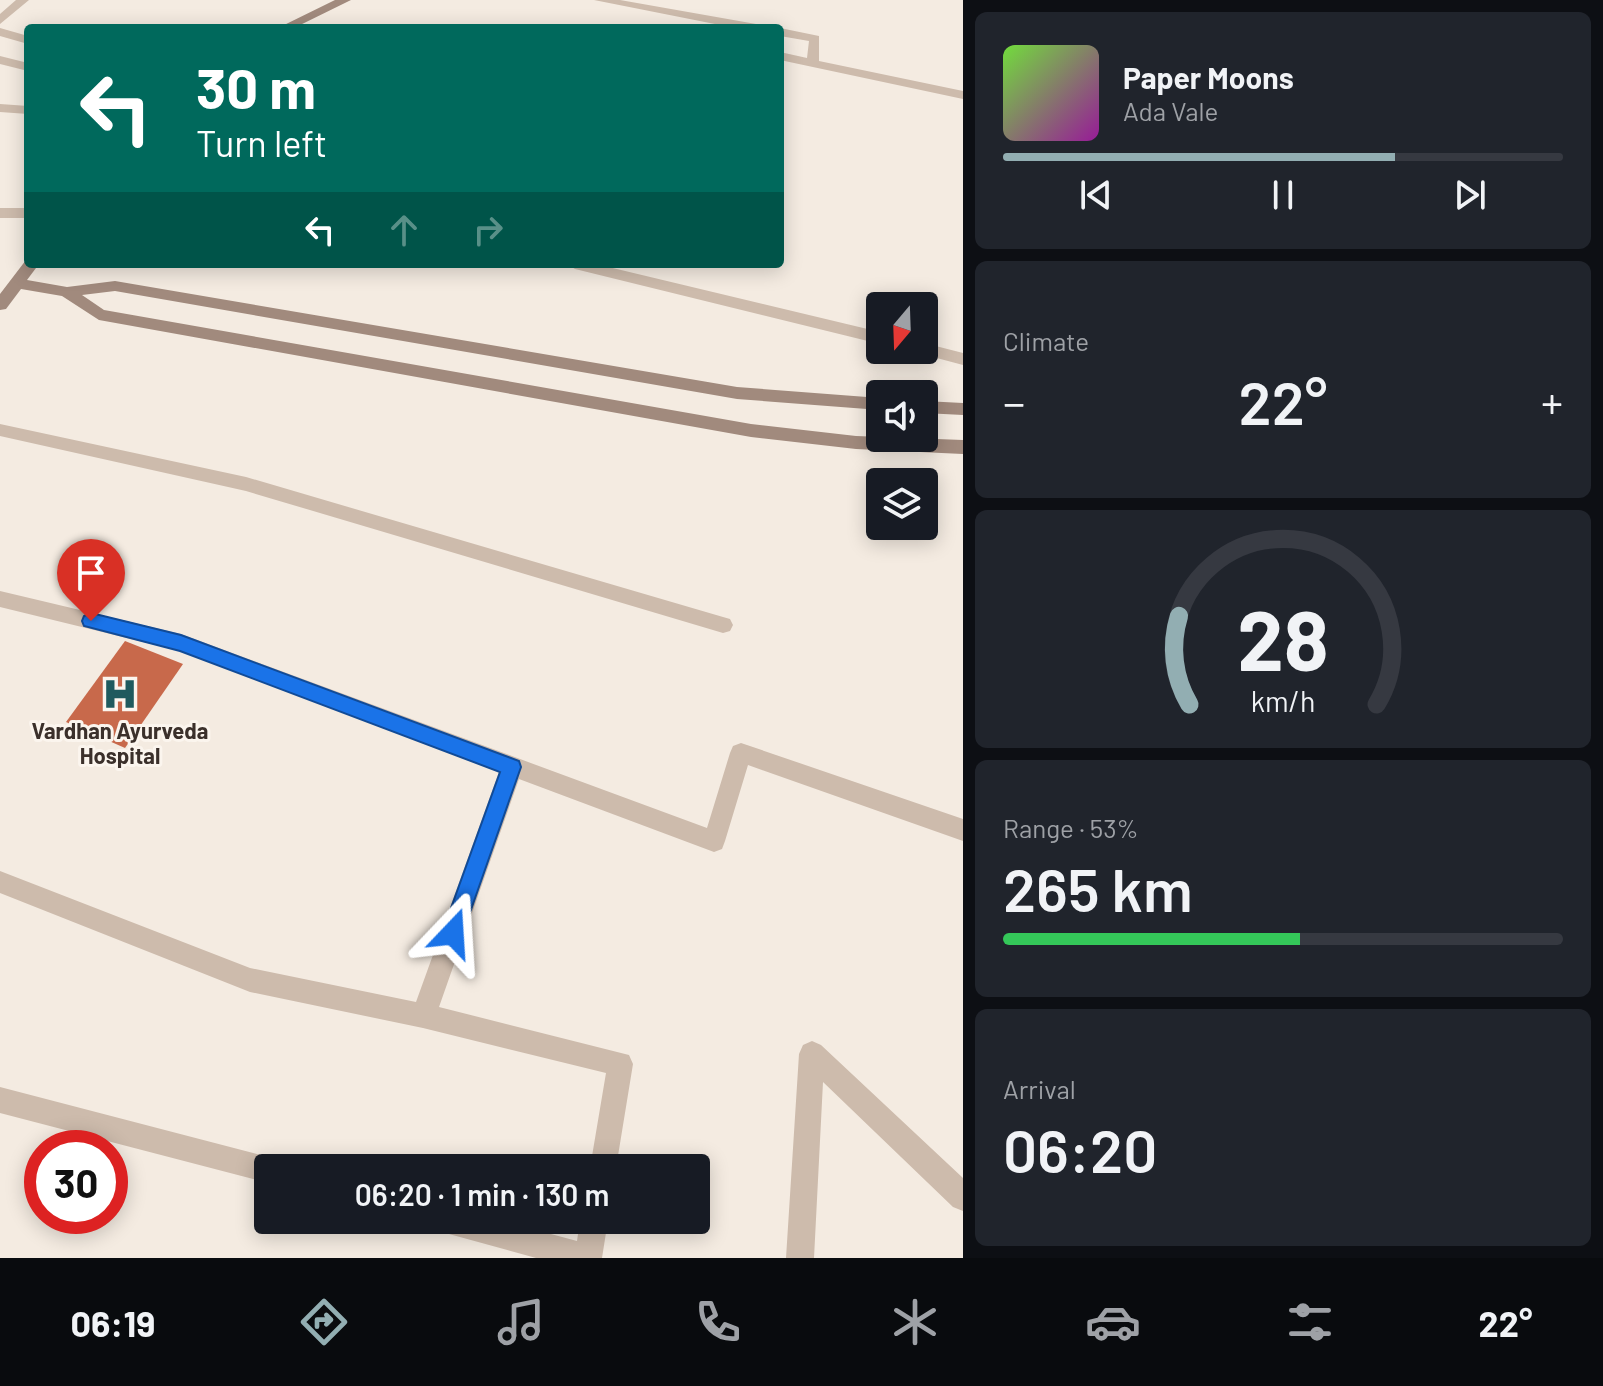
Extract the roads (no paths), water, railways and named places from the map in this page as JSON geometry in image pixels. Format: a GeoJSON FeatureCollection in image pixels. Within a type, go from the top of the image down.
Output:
{"type":"FeatureCollection","features":[{"type":"Feature","properties":{"kind":"street"},"geometry":{"type":"LineString","coordinates":[[0,20],[23,0]]}},
{"type":"Feature","properties":{"kind":"street"},"geometry":{"type":"LineString","coordinates":[[293,24],[345,0]]}},
{"type":"Feature","properties":{"kind":"street"},"geometry":{"type":"LineString","coordinates":[[600,0],[632,3],[722,24]]}},
{"type":"Feature","properties":{"kind":"street"},"geometry":{"type":"LineString","coordinates":[[0,32],[24,39]]}},
{"type":"Feature","properties":{"kind":"street"},"geometry":{"type":"LineString","coordinates":[[784,33],[815,39],[813,61]]}},
{"type":"Feature","properties":{"kind":"street"},"geometry":{"type":"LineString","coordinates":[[784,57],[963,95]]}},
{"type":"Feature","properties":{"kind":"street"},"geometry":{"type":"LineString","coordinates":[[0,60],[24,66]]}},
{"type":"Feature","properties":{"kind":"street"},"geometry":{"type":"LineString","coordinates":[[0,108],[24,110]]}},
{"type":"Feature","properties":{"kind":"street"},"geometry":{"type":"LineString","coordinates":[[0,213],[24,213]]}},
{"type":"Feature","properties":{"kind":"street"},"geometry":{"type":"LineString","coordinates":[[0,305],[28,268]]}},
{"type":"Feature","properties":{"kind":"street"},"geometry":{"type":"LineString","coordinates":[[591,268],[866,335]]}},
{"type":"Feature","properties":{"kind":"street"},"geometry":{"type":"LineString","coordinates":[[17,283],[67,292],[115,286],[737,393],[866,403]]}},
{"type":"Feature","properties":{"kind":"street"},"geometry":{"type":"LineString","coordinates":[[67,292],[99,315],[707,425],[820,441],[963,447]]}},
{"type":"Feature","properties":{"kind":"street"},"geometry":{"type":"LineString","coordinates":[[938,353],[963,359]]}},
{"type":"Feature","properties":{"kind":"street"},"geometry":{"type":"LineString","coordinates":[[938,408],[963,409]]}},
{"type":"Feature","properties":{"kind":"street"},"geometry":{"type":"LineString","coordinates":[[0,430],[246,484],[723,625]]}},
{"type":"Feature","properties":{"kind":"street"},"geometry":{"type":"LineString","coordinates":[[0,599],[181,643],[714,841],[741,753],[963,830]]}},
{"type":"Feature","properties":{"kind":"street"},"geometry":{"type":"LineString","coordinates":[[423,1016],[512,767]]}},
{"type":"Feature","properties":{"kind":"street"},"geometry":{"type":"LineString","coordinates":[[0,882],[250,980],[423,1016],[620,1064],[605,1154]]}},
{"type":"Feature","properties":{"kind":"street"},"geometry":{"type":"LineString","coordinates":[[800,1258],[812,1054],[963,1197]]}},
{"type":"Feature","properties":{"kind":"street"},"geometry":{"type":"LineString","coordinates":[[0,1100],[254,1166]]}},
{"type":"Feature","properties":{"kind":"street"},"geometry":{"type":"LineString","coordinates":[[500,1234],[587,1258],[591,1234]]}},
{"type":"Feature","properties":{"kind":"place","name":"Vardhan Ayurveda Hospital"},"geometry":{"type":"Point","coordinates":[120,694]}}]}
